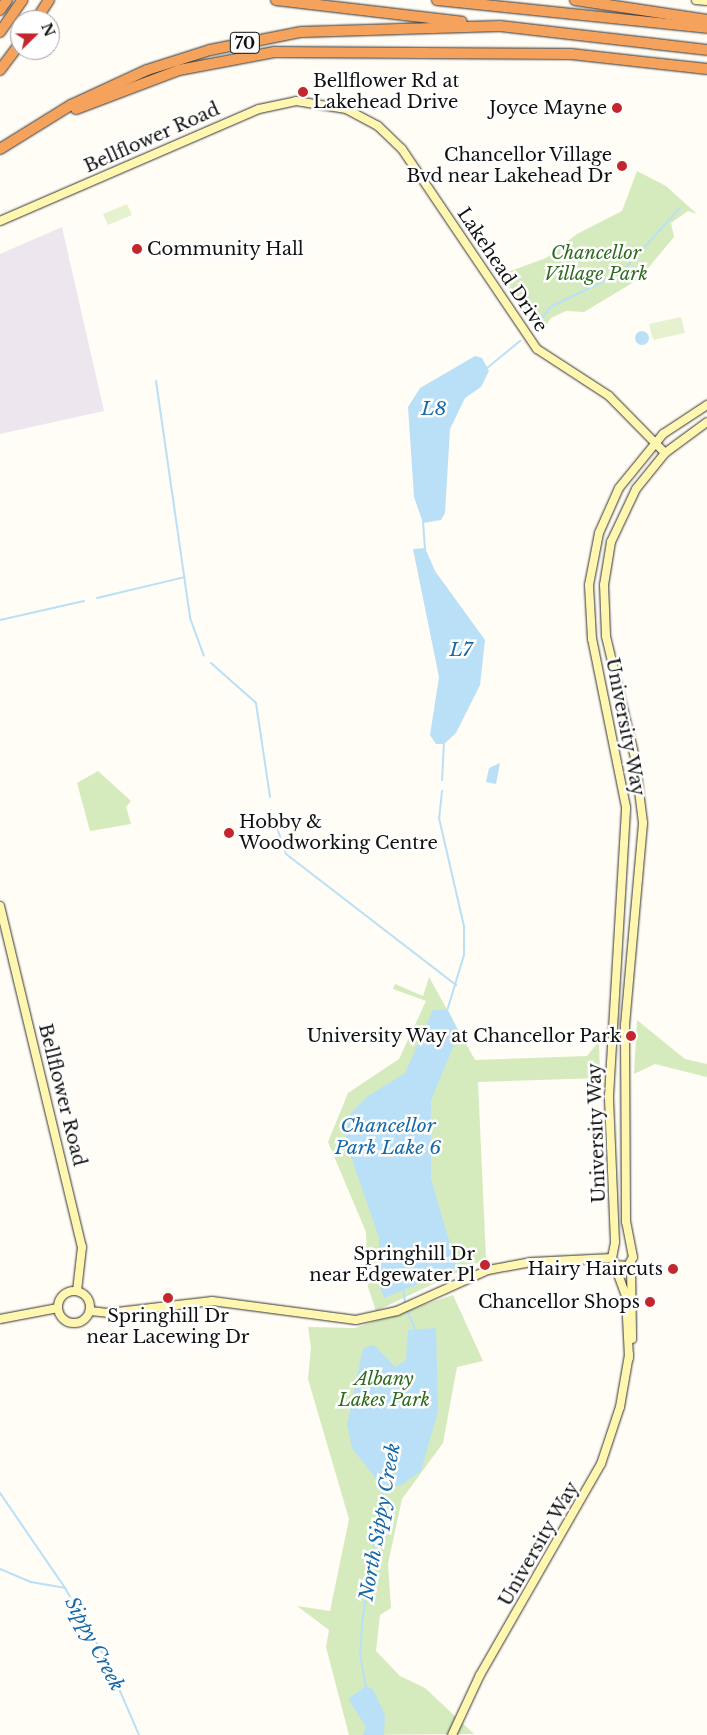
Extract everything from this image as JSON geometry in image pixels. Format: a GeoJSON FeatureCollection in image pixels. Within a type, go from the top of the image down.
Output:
{"type":"FeatureCollection","features":[{"type":"Feature","properties":{"kind":"highway"},"geometry":{"type":"LineString","coordinates":[[0,32],[22,0]]}},
{"type":"Feature","properties":{"kind":"highway","name":"70"},"geometry":{"type":"LineString","coordinates":[[276,0],[707,50]]}},
{"type":"Feature","properties":{"kind":"highway"},"geometry":{"type":"LineString","coordinates":[[437,0],[707,28]]}},
{"type":"Feature","properties":{"kind":"highway"},"geometry":{"type":"LineString","coordinates":[[575,0],[707,20]]}},
{"type":"Feature","properties":{"kind":"highway","name":"70"},"geometry":{"type":"LineString","coordinates":[[0,149],[118,82],[210,50],[338,29],[500,26]]}},
{"type":"Feature","properties":{"kind":"highway"},"geometry":{"type":"LineString","coordinates":[[10,142],[152,78],[274,52],[562,54],[707,69]]}},
{"type":"Feature","properties":{"kind":"highway"},"geometry":{"type":"LineString","coordinates":[[0,70],[10,56]]}},
{"type":"Feature","properties":{"kind":"street"},"geometry":{"type":"LineString","coordinates":[[696,0],[707,1]]}},
{"type":"Feature","properties":{"kind":"street","name":"Bellflower Road"},"geometry":{"type":"LineString","coordinates":[[0,221],[259,108],[285,102],[321,102]]}},
{"type":"Feature","properties":{"kind":"street","name":"Lakehead Drive"},"geometry":{"type":"LineString","coordinates":[[321,102],[357,113],[395,141],[537,348],[608,396],[665,453]]}},
{"type":"Feature","properties":{"kind":"street","name":"University Way"},"geometry":{"type":"LineString","coordinates":[[628,1358],[626,1296],[614,1257],[610,1049],[627,824],[619,755],[592,639],[589,585],[597,541],[611,502],[655,442],[707,405]]}},
{"type":"Feature","properties":{"kind":"street","name":"University Way"},"geometry":{"type":"LineString","coordinates":[[452,1735],[480,1675],[601,1464],[620,1407],[633,1323],[631,1250],[626,1222],[625,1025],[643,823],[635,758],[606,636],[604,585],[612,542],[626,506],[665,453],[707,422]]}},
{"type":"Feature","properties":{"kind":"street","name":"Bellflower Road"},"geometry":{"type":"LineString","coordinates":[[0,906],[82,1246],[77,1291]]}},
{"type":"Feature","properties":{"kind":"street"},"geometry":{"type":"LineString","coordinates":[[614,1257],[622,1246],[631,1250]]}},
{"type":"Feature","properties":{"kind":"street"},"geometry":{"type":"LineString","coordinates":[[90,1311],[86,1296],[77,1291],[63,1295],[58,1308],[62,1317],[76,1323],[90,1311],[108,1313],[212,1301],[356,1320],[397,1310],[488,1270],[531,1262],[614,1257],[631,1264]]}},
{"type":"Feature","properties":{"kind":"street"},"geometry":{"type":"LineString","coordinates":[[0,1319],[58,1308]]}},
{"type":"Feature","properties":{"kind":"shaded area"},"geometry":{"type":"Polygon","coordinates":[[[62,227],[104,411],[0,434],[0,254],[62,227]]]}},
{"type":"Feature","properties":{"kind":"green space","name":"Chancellor Village Park"},"geometry":{"type":"Polygon","coordinates":[[[637,171],[666,186],[697,214],[688,211],[671,223],[674,237],[639,279],[584,312],[566,311],[551,318],[540,334],[500,275],[546,258],[577,234],[622,211],[637,171]]]}},
{"type":"Feature","properties":{"kind":"green space"},"geometry":{"type":"Polygon","coordinates":[[[127,204],[132,215],[108,225],[103,214],[127,204]]]}},
{"type":"Feature","properties":{"kind":"green space"},"geometry":{"type":"Polygon","coordinates":[[[681,317],[685,333],[653,340],[649,324],[681,317]]]}},
{"type":"Feature","properties":{"kind":"green space"},"geometry":{"type":"Polygon","coordinates":[[[98,771],[131,801],[126,807],[131,824],[90,831],[77,783],[98,771]]]}},
{"type":"Feature","properties":{"kind":"green space"},"geometry":{"type":"Polygon","coordinates":[[[429,977],[475,1060],[587,1056],[599,1041],[600,1078],[478,1082],[486,1259],[376,1311],[368,1287],[366,1232],[328,1142],[348,1093],[399,1059],[426,1001],[393,989],[395,984],[423,996],[429,977]]]}},
{"type":"Feature","properties":{"kind":"green space"},"geometry":{"type":"Polygon","coordinates":[[[637,1020],[685,1059],[707,1064],[707,1077],[655,1064],[634,1074],[637,1020]]]}},
{"type":"Feature","properties":{"kind":"green space","name":"Albany Lakes Park"},"geometry":{"type":"Polygon","coordinates":[[[453,1295],[483,1361],[457,1367],[443,1443],[402,1499],[388,1564],[391,1608],[380,1615],[376,1651],[400,1676],[425,1688],[474,1734],[349,1735],[326,1647],[329,1630],[297,1606],[330,1611],[349,1519],[308,1379],[311,1347],[308,1327],[355,1328],[453,1295]]]}},
{"type":"Feature","properties":{"kind":"water"},"geometry":{"type":"Polygon","coordinates":[[[642,331],[647,333],[649,338],[647,343],[642,345],[637,343],[635,338],[637,333],[642,331]]]}},
{"type":"Feature","properties":{"kind":"water","name":"L8"},"geometry":{"type":"Polygon","coordinates":[[[475,356],[482,358],[489,371],[481,387],[465,398],[450,429],[445,513],[441,520],[423,523],[414,497],[408,407],[420,388],[475,356]]]}},
{"type":"Feature","properties":{"kind":"water","name":"L7"},"geometry":{"type":"Polygon","coordinates":[[[425,548],[435,571],[485,640],[480,685],[456,733],[444,744],[436,744],[430,735],[439,677],[413,549],[425,548]]]}},
{"type":"Feature","properties":{"kind":"water"},"geometry":{"type":"Polygon","coordinates":[[[500,763],[496,784],[486,782],[489,768],[500,763]]]}},
{"type":"Feature","properties":{"kind":"water","name":"Chancellor Park Lake 6"},"geometry":{"type":"Polygon","coordinates":[[[433,1010],[448,1010],[459,1033],[431,1100],[431,1179],[457,1267],[384,1298],[379,1283],[379,1238],[347,1145],[343,1121],[368,1096],[405,1073],[433,1010]]]}},
{"type":"Feature","properties":{"kind":"water"},"geometry":{"type":"Polygon","coordinates":[[[436,1328],[438,1411],[421,1471],[400,1486],[380,1484],[352,1448],[347,1425],[363,1348],[374,1345],[395,1367],[406,1360],[408,1330],[436,1328]]]}},
{"type":"Feature","properties":{"kind":"water"},"geometry":{"type":"Polygon","coordinates":[[[366,1686],[373,1689],[385,1715],[384,1735],[363,1735],[366,1727],[348,1699],[366,1686]]]}},
{"type":"Feature","properties":{"kind":"waterway"},"geometry":{"type":"LineString","coordinates":[[534,330],[550,307],[621,273],[680,208]]}},
{"type":"Feature","properties":{"kind":"waterway"},"geometry":{"type":"LineString","coordinates":[[487,368],[520,341]]}},
{"type":"Feature","properties":{"kind":"waterway"},"geometry":{"type":"LineString","coordinates":[[156,381],[190,618],[204,656]]}},
{"type":"Feature","properties":{"kind":"waterway","name":"North Sippy Creek"},"geometry":{"type":"LineString","coordinates":[[423,521],[425,549]]}},
{"type":"Feature","properties":{"kind":"waterway"},"geometry":{"type":"LineString","coordinates":[[97,598],[185,577]]}},
{"type":"Feature","properties":{"kind":"waterway"},"geometry":{"type":"LineString","coordinates":[[0,620],[84,601]]}},
{"type":"Feature","properties":{"kind":"waterway"},"geometry":{"type":"LineString","coordinates":[[211,663],[256,703],[270,797]]}},
{"type":"Feature","properties":{"kind":"waterway","name":"North Sippy Creek"},"geometry":{"type":"LineString","coordinates":[[442,780],[444,742]]}},
{"type":"Feature","properties":{"kind":"waterway","name":"North Sippy Creek"},"geometry":{"type":"LineString","coordinates":[[442,791],[439,818],[464,926],[464,955],[447,1011]]}},
{"type":"Feature","properties":{"kind":"waterway"},"geometry":{"type":"LineString","coordinates":[[271,810],[286,854],[456,985]]}},
{"type":"Feature","properties":{"kind":"waterway","name":"North Sippy Creek"},"geometry":{"type":"LineString","coordinates":[[403,1288],[405,1303]]}},
{"type":"Feature","properties":{"kind":"waterway","name":"North Sippy Creek"},"geometry":{"type":"LineString","coordinates":[[407,1310],[416,1331]]}},
{"type":"Feature","properties":{"kind":"waterway","name":"North Sippy Creek"},"geometry":{"type":"LineString","coordinates":[[366,1688],[360,1655],[362,1623],[384,1483]]}},
{"type":"Feature","properties":{"kind":"waterway","name":"Sippy Creek"},"geometry":{"type":"LineString","coordinates":[[0,1493],[65,1588],[107,1661],[139,1735]]}},
{"type":"Feature","properties":{"kind":"waterway","name":"Sippy Creek"},"geometry":{"type":"LineString","coordinates":[[0,1569],[31,1582],[65,1588]]}},
{"type":"Feature","properties":{"kind":"place","name":"Bellflower Rd at Lakehead Drive"},"geometry":{"type":"Point","coordinates":[303,92]}},
{"type":"Feature","properties":{"kind":"place","name":"Joyce Mayne"},"geometry":{"type":"Point","coordinates":[617,108]}},
{"type":"Feature","properties":{"kind":"place","name":"Chancellor Village Bvd near Lakehead Dr"},"geometry":{"type":"Point","coordinates":[622,166]}},
{"type":"Feature","properties":{"kind":"place","name":"Community Hall"},"geometry":{"type":"Point","coordinates":[137,249]}},
{"type":"Feature","properties":{"kind":"place","name":"Hobby & Woodworking Centre"},"geometry":{"type":"Point","coordinates":[229,833]}},
{"type":"Feature","properties":{"kind":"place","name":"University Way at Chancellor Park"},"geometry":{"type":"Point","coordinates":[631,1036]}},
{"type":"Feature","properties":{"kind":"place","name":"Springhill Dr near Edgewater Pl"},"geometry":{"type":"Point","coordinates":[485,1265]}},
{"type":"Feature","properties":{"kind":"place","name":"Hairy Haircuts"},"geometry":{"type":"Point","coordinates":[673,1269]}},
{"type":"Feature","properties":{"kind":"place","name":"Springhill Dr near Lacewing Dr"},"geometry":{"type":"Point","coordinates":[168,1298]}},
{"type":"Feature","properties":{"kind":"place","name":"Chancellor Shops"},"geometry":{"type":"Point","coordinates":[650,1302]}}]}
